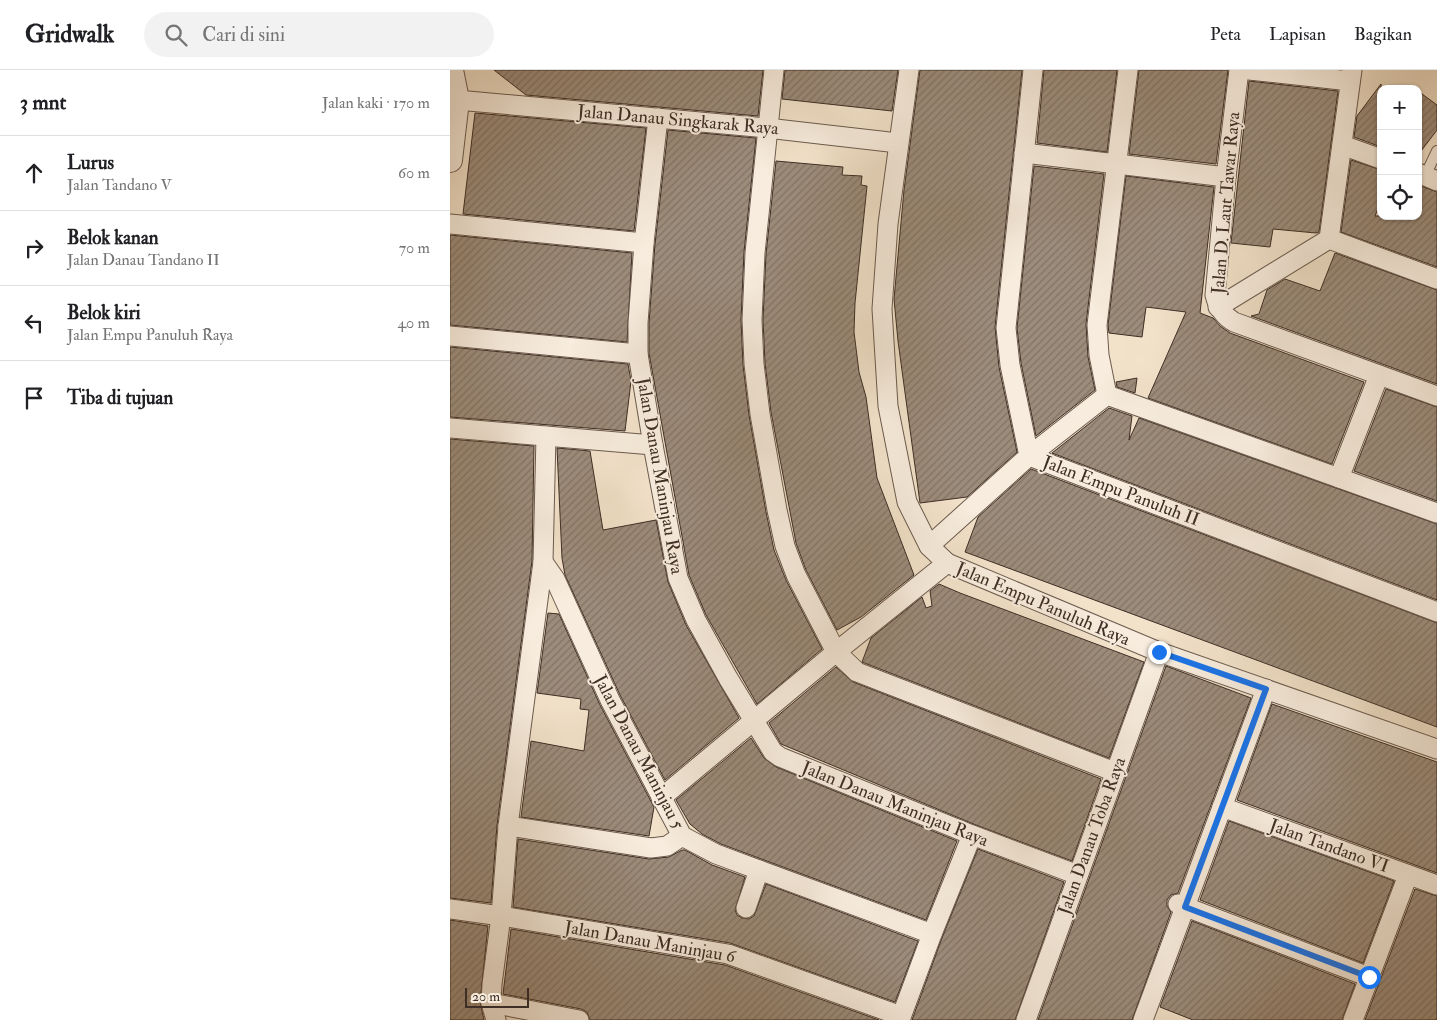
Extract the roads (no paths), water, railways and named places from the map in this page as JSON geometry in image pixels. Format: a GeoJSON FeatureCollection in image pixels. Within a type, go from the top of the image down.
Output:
{"type":"FeatureCollection","features":[{"type":"Feature","properties":{"kind":"street"},"geometry":{"type":"LineString","coordinates":[[450,160],[454,101],[451,70]]}},
{"type":"Feature","properties":{"kind":"street"},"geometry":{"type":"LineString","coordinates":[[774,70],[767,128],[752,320],[757,389],[777,510],[785,546],[796,575],[836,652],[857,672],[1115,772]]}},
{"type":"Feature","properties":{"kind":"street","name":"Jalan Empu Panuluh Raya"},"geometry":{"type":"LineString","coordinates":[[909,70],[888,224],[882,309],[888,406],[907,502],[929,546],[947,563],[1159,652],[1437,750]]}},
{"type":"Feature","properties":{"kind":"street","name":"Jalan Empu Panuluh II"},"geometry":{"type":"LineString","coordinates":[[1034,70],[1006,328],[1010,365],[1029,456],[1437,612]]}},
{"type":"Feature","properties":{"kind":"street"},"geometry":{"type":"LineString","coordinates":[[1107,395],[1099,355],[1097,325],[1128,70]]}},
{"type":"Feature","properties":{"kind":"street","name":"Jalan D. Laut Tawar Raya"},"geometry":{"type":"LineString","coordinates":[[1239,70],[1226,177],[1215,295],[1218,307],[1228,319],[1234,322],[1437,396]]}},
{"type":"Feature","properties":{"kind":"street"},"geometry":{"type":"LineString","coordinates":[[1249,70],[1351,76],[1329,239]]}},
{"type":"Feature","properties":{"kind":"street","name":"Jalan Danau Singkarak Raya"},"geometry":{"type":"LineString","coordinates":[[454,101],[767,128],[898,143]]}},
{"type":"Feature","properties":{"kind":"street","name":"Jalan Danau Maninjau Raya"},"geometry":{"type":"LineString","coordinates":[[658,118],[644,243],[638,323],[638,354],[678,578],[696,620],[728,678],[773,752],[780,757],[972,835],[1078,875]]}},
{"type":"Feature","properties":{"kind":"street"},"geometry":{"type":"LineString","coordinates":[[1342,144],[1377,157]]}},
{"type":"Feature","properties":{"kind":"street"},"geometry":{"type":"LineString","coordinates":[[1024,153],[1226,177]]}},
{"type":"Feature","properties":{"kind":"street"},"geometry":{"type":"LineString","coordinates":[[450,224],[644,243]]}},
{"type":"Feature","properties":{"kind":"street"},"geometry":{"type":"LineString","coordinates":[[1329,239],[1437,279]]}},
{"type":"Feature","properties":{"kind":"street"},"geometry":{"type":"LineString","coordinates":[[1218,307],[1329,239]]}},
{"type":"Feature","properties":{"kind":"street"},"geometry":{"type":"LineString","coordinates":[[450,336],[638,354]]}},
{"type":"Feature","properties":{"kind":"street"},"geometry":{"type":"LineString","coordinates":[[1339,478],[1379,375]]}},
{"type":"Feature","properties":{"kind":"street"},"geometry":{"type":"LineString","coordinates":[[929,546],[1029,456],[1107,395]]}},
{"type":"Feature","properties":{"kind":"street"},"geometry":{"type":"LineString","coordinates":[[1107,395],[1437,513]]}},
{"type":"Feature","properties":{"kind":"street"},"geometry":{"type":"LineString","coordinates":[[450,428],[653,445]]}},
{"type":"Feature","properties":{"kind":"street"},"geometry":{"type":"LineString","coordinates":[[546,436],[543,562],[508,826],[501,916],[492,984],[494,1012],[579,1020]]}},
{"type":"Feature","properties":{"kind":"street","name":"Jalan Danau Maninjau 5"},"geometry":{"type":"LineString","coordinates":[[543,562],[555,579],[610,700],[682,836],[716,854],[932,934]]}},
{"type":"Feature","properties":{"kind":"street"},"geometry":{"type":"LineString","coordinates":[[661,798],[836,652],[947,563]]}},
{"type":"Feature","properties":{"kind":"street","name":"Jalan Danau Toba Raya"},"geometry":{"type":"LineString","coordinates":[[1026,1020],[1159,652]]}},
{"type":"Feature","properties":{"kind":"street"},"geometry":{"type":"LineString","coordinates":[[1150,1018],[1182,905],[1222,807],[1266,689]]}},
{"type":"Feature","properties":{"kind":"street","name":"Jalan Tandano VI"},"geometry":{"type":"LineString","coordinates":[[1222,807],[1437,885]]}},
{"type":"Feature","properties":{"kind":"street"},"geometry":{"type":"LineString","coordinates":[[508,826],[651,848],[666,846],[682,836]]}},
{"type":"Feature","properties":{"kind":"street"},"geometry":{"type":"LineString","coordinates":[[901,1018],[972,835]]}},
{"type":"Feature","properties":{"kind":"street"},"geometry":{"type":"LineString","coordinates":[[746,908],[759,870]]}},
{"type":"Feature","properties":{"kind":"street"},"geometry":{"type":"LineString","coordinates":[[1354,1020],[1408,875]]}},
{"type":"Feature","properties":{"kind":"street"},"geometry":{"type":"LineString","coordinates":[[1182,905],[1369,977]]}},
{"type":"Feature","properties":{"kind":"street","name":"Jalan Danau Maninjau 6"},"geometry":{"type":"LineString","coordinates":[[450,909],[728,954],[901,1018]]}},
{"type":"Feature","properties":{"kind":"lane"},"geometry":{"type":"LineString","coordinates":[[1427,177],[1437,151]]}}]}
